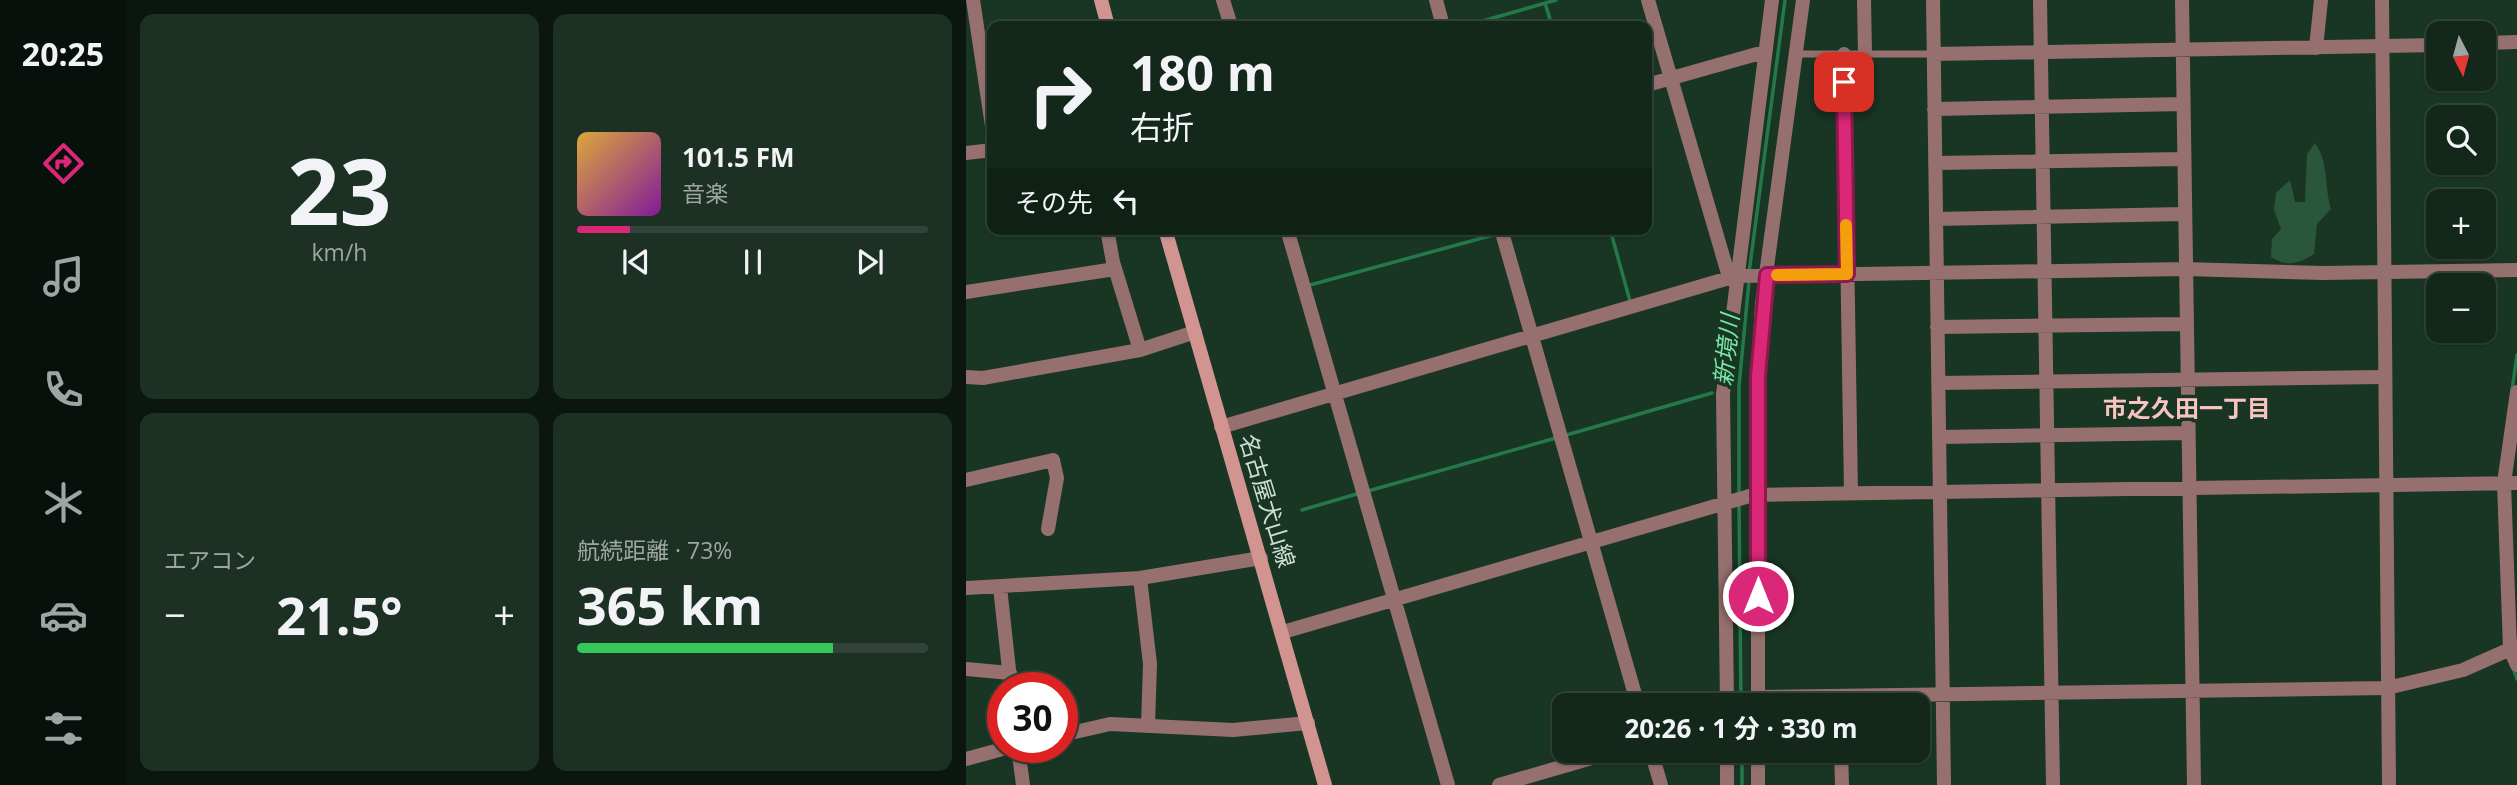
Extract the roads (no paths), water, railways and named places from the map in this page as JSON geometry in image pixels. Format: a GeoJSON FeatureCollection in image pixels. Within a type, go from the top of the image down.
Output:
{"type":"FeatureCollection","features":[{"type":"Feature","properties":{"kind":"main road"},"geometry":{"type":"LineString","coordinates":[[1101,0],[1107,21]]}},
{"type":"Feature","properties":{"kind":"main road","name":"名古屋犬山線"},"geometry":{"type":"LineString","coordinates":[[1167,235],[1325,785]]}},
{"type":"Feature","properties":{"kind":"street"},"geometry":{"type":"LineString","coordinates":[[973,0],[972,30],[987,102]]}},
{"type":"Feature","properties":{"kind":"street"},"geometry":{"type":"LineString","coordinates":[[1223,0],[1229,21]]}},
{"type":"Feature","properties":{"kind":"street"},"geometry":{"type":"LineString","coordinates":[[1436,0],[1442,21]]}},
{"type":"Feature","properties":{"kind":"street"},"geometry":{"type":"LineString","coordinates":[[1648,0],[1735,276]]}},
{"type":"Feature","properties":{"kind":"street"},"geometry":{"type":"LineString","coordinates":[[1727,693],[1727,501],[1723,394],[1735,276],[1772,0]]}},
{"type":"Feature","properties":{"kind":"street"},"geometry":{"type":"LineString","coordinates":[[1758,693],[1755,495],[1758,376],[1765,275],[1803,0]]}},
{"type":"Feature","properties":{"kind":"street"},"geometry":{"type":"LineString","coordinates":[[1864,0],[1865,54]]}},
{"type":"Feature","properties":{"kind":"street"},"geometry":{"type":"LineString","coordinates":[[1933,0],[1944,785]]}},
{"type":"Feature","properties":{"kind":"street"},"geometry":{"type":"LineString","coordinates":[[2040,0],[2053,785]]}},
{"type":"Feature","properties":{"kind":"street"},"geometry":{"type":"LineString","coordinates":[[2182,0],[2194,785]]}},
{"type":"Feature","properties":{"kind":"street"},"geometry":{"type":"LineString","coordinates":[[2316,48],[2321,0]]}},
{"type":"Feature","properties":{"kind":"street"},"geometry":{"type":"LineString","coordinates":[[2382,0],[2389,785]]}},
{"type":"Feature","properties":{"kind":"street"},"geometry":{"type":"LineString","coordinates":[[2496,43],[2517,42]]}},
{"type":"Feature","properties":{"kind":"street"},"geometry":{"type":"LineString","coordinates":[[1933,54],[2426,45]]}},
{"type":"Feature","properties":{"kind":"street"},"geometry":{"type":"LineString","coordinates":[[1652,84],[1764,52]]}},
{"type":"Feature","properties":{"kind":"street"},"geometry":{"type":"LineString","coordinates":[[1844,54],[1851,493]]}},
{"type":"Feature","properties":{"kind":"street"},"geometry":{"type":"LineString","coordinates":[[1934,109],[2183,104]]}},
{"type":"Feature","properties":{"kind":"street"},"geometry":{"type":"LineString","coordinates":[[966,153],[987,151]]}},
{"type":"Feature","properties":{"kind":"street"},"geometry":{"type":"LineString","coordinates":[[1935,163],[2183,159]]}},
{"type":"Feature","properties":{"kind":"street"},"geometry":{"type":"LineString","coordinates":[[1936,219],[2184,214]]}},
{"type":"Feature","properties":{"kind":"street"},"geometry":{"type":"LineString","coordinates":[[1108,235],[1115,269],[1140,349]]}},
{"type":"Feature","properties":{"kind":"street"},"geometry":{"type":"LineString","coordinates":[[1289,235],[1448,785]]}},
{"type":"Feature","properties":{"kind":"street"},"geometry":{"type":"LineString","coordinates":[[1503,235],[1635,693]]}},
{"type":"Feature","properties":{"kind":"street"},"geometry":{"type":"LineString","coordinates":[[966,292],[1115,269]]}},
{"type":"Feature","properties":{"kind":"street"},"geometry":{"type":"LineString","coordinates":[[1221,427],[1735,276],[2185,269],[2323,273],[2517,270]]}},
{"type":"Feature","properties":{"kind":"street"},"geometry":{"type":"LineString","coordinates":[[1937,327],[2186,324]]}},
{"type":"Feature","properties":{"kind":"street"},"geometry":{"type":"LineString","coordinates":[[966,377],[983,378],[1140,349],[1195,332]]}},
{"type":"Feature","properties":{"kind":"street"},"geometry":{"type":"LineString","coordinates":[[1938,383],[2385,377]]}},
{"type":"Feature","properties":{"kind":"street"},"geometry":{"type":"LineString","coordinates":[[2517,392],[2511,483],[2514,647],[2517,666]]}},
{"type":"Feature","properties":{"kind":"street"},"geometry":{"type":"LineString","coordinates":[[1939,437],[2187,433]]}},
{"type":"Feature","properties":{"kind":"street"},"geometry":{"type":"LineString","coordinates":[[966,480],[1053,460],[1057,478],[1048,529]]}},
{"type":"Feature","properties":{"kind":"street"},"geometry":{"type":"LineString","coordinates":[[1283,632],[1395,597],[1755,495],[2511,483]]}},
{"type":"Feature","properties":{"kind":"street"},"geometry":{"type":"LineString","coordinates":[[966,588],[1140,578],[1261,558]]}},
{"type":"Feature","properties":{"kind":"street"},"geometry":{"type":"LineString","coordinates":[[1140,578],[1150,664],[1148,725]]}},
{"type":"Feature","properties":{"kind":"street"},"geometry":{"type":"LineString","coordinates":[[1000,587],[1009,672]]}},
{"type":"Feature","properties":{"kind":"street"},"geometry":{"type":"LineString","coordinates":[[1930,695],[2387,688],[2463,670],[2514,647]]}},
{"type":"Feature","properties":{"kind":"street"},"geometry":{"type":"LineString","coordinates":[[966,669],[987,674]]}},
{"type":"Feature","properties":{"kind":"street"},"geometry":{"type":"LineString","coordinates":[[1078,731],[1110,724],[1233,730],[1308,723]]}},
{"type":"Feature","properties":{"kind":"street"},"geometry":{"type":"LineString","coordinates":[[966,759],[987,753]]}},
{"type":"Feature","properties":{"kind":"street"},"geometry":{"type":"LineString","coordinates":[[1020,763],[1023,785]]}},
{"type":"Feature","properties":{"kind":"street"},"geometry":{"type":"LineString","coordinates":[[1499,785],[1575,763]]}},
{"type":"Feature","properties":{"kind":"street"},"geometry":{"type":"LineString","coordinates":[[1655,763],[1661,785]]}},
{"type":"Feature","properties":{"kind":"street"},"geometry":{"type":"LineString","coordinates":[[1727,763],[1727,785]]}},
{"type":"Feature","properties":{"kind":"street"},"geometry":{"type":"LineString","coordinates":[[1758,763],[1758,785]]}},
{"type":"Feature","properties":{"kind":"street"},"geometry":{"type":"LineString","coordinates":[[1842,763],[1842,785]]}},
{"type":"Feature","properties":{"kind":"lane"},"geometry":{"type":"LineString","coordinates":[[1795,54],[1933,54]]}},
{"type":"Feature","properties":{"kind":"waterway"},"geometry":{"type":"LineString","coordinates":[[1482,21],[1556,0]]}},
{"type":"Feature","properties":{"kind":"waterway","name":"新境川"},"geometry":{"type":"LineString","coordinates":[[1749,273],[1785,0]]}},
{"type":"Feature","properties":{"kind":"waterway"},"geometry":{"type":"LineString","coordinates":[[1545,3],[1550,21]]}},
{"type":"Feature","properties":{"kind":"waterway"},"geometry":{"type":"LineString","coordinates":[[1310,285],[1493,235]]}},
{"type":"Feature","properties":{"kind":"waterway"},"geometry":{"type":"LineString","coordinates":[[1612,235],[1630,301]]}},
{"type":"Feature","properties":{"kind":"waterway","name":"新境川"},"geometry":{"type":"LineString","coordinates":[[1739,497],[1739,386],[1749,281]]}},
{"type":"Feature","properties":{"kind":"waterway"},"geometry":{"type":"LineString","coordinates":[[2512,390],[2517,355]]}},
{"type":"Feature","properties":{"kind":"waterway"},"geometry":{"type":"LineString","coordinates":[[1563,436],[1712,393]]}},
{"type":"Feature","properties":{"kind":"waterway"},"geometry":{"type":"LineString","coordinates":[[1368,491],[1556,438]]}},
{"type":"Feature","properties":{"kind":"waterway"},"geometry":{"type":"LineString","coordinates":[[1302,510],[1360,493]]}},
{"type":"Feature","properties":{"kind":"waterway","name":"新境川"},"geometry":{"type":"LineString","coordinates":[[1739,504],[1741,693]]}},
{"type":"Feature","properties":{"kind":"waterway"},"geometry":{"type":"LineString","coordinates":[[2513,668],[2517,679]]}},
{"type":"Feature","properties":{"kind":"waterway","name":"新境川"},"geometry":{"type":"LineString","coordinates":[[1742,763],[1742,785]]}},
{"type":"Feature","properties":{"kind":"district","name":"市之久田一丁目"},"geometry":{"type":"Point","coordinates":[2187,409]}}]}
